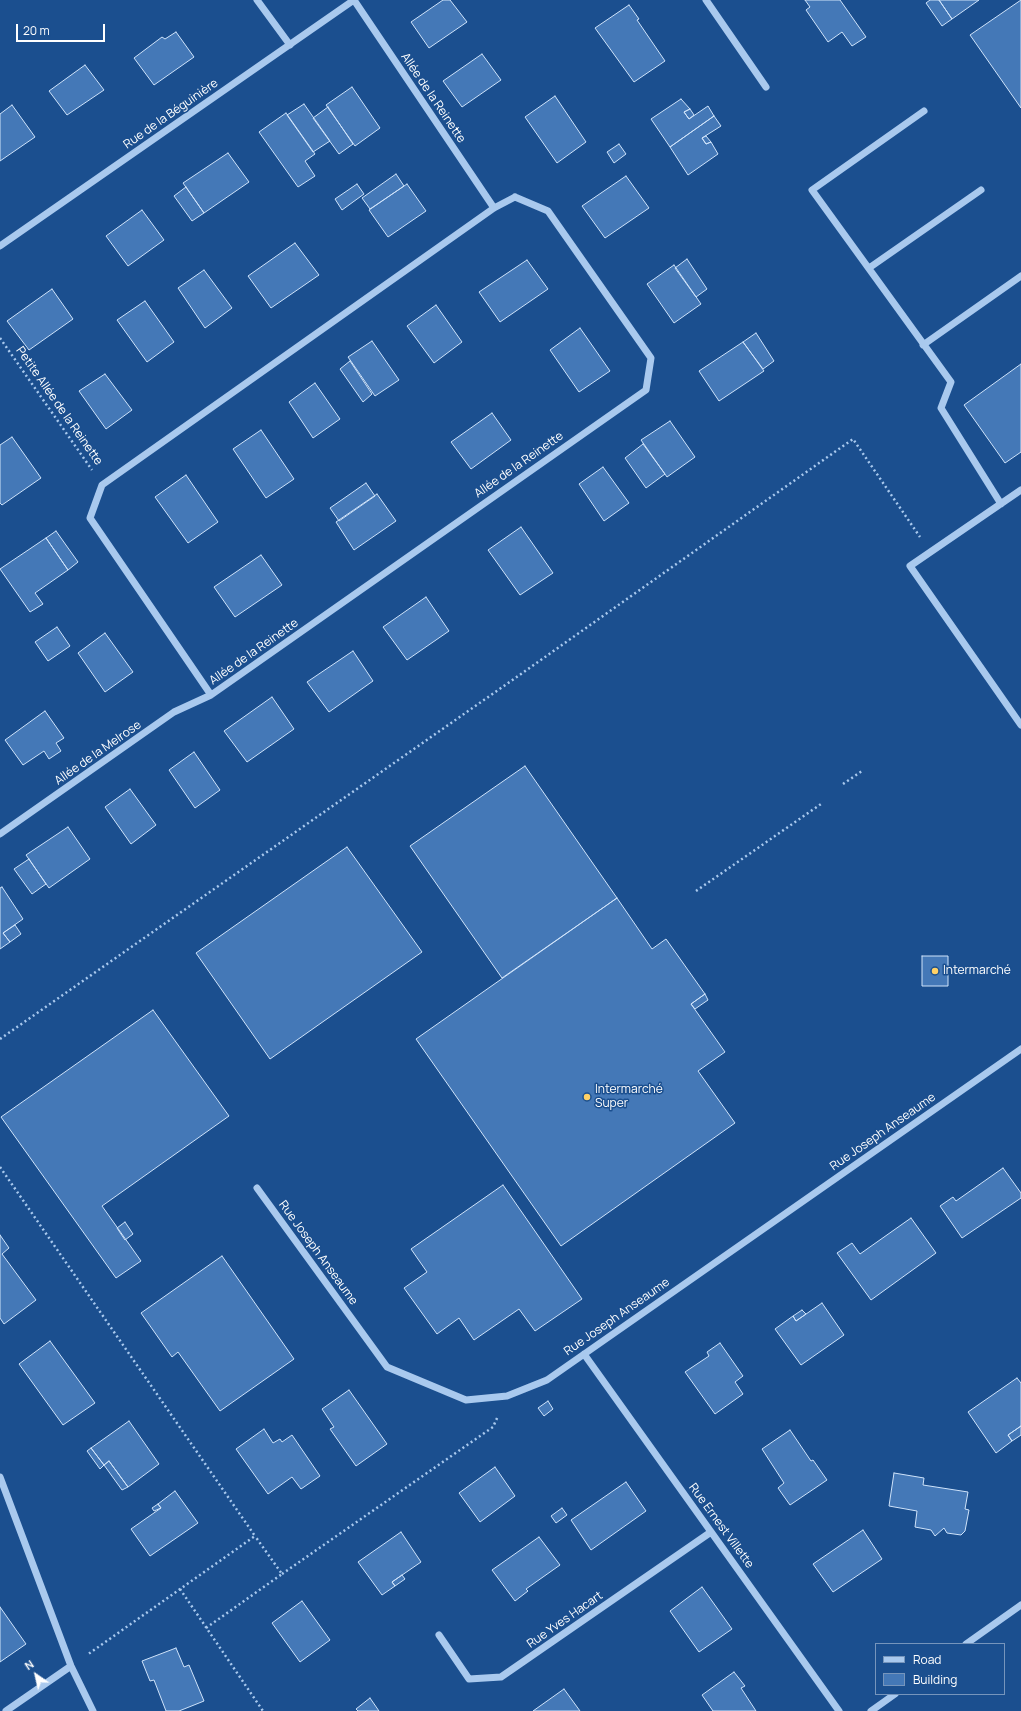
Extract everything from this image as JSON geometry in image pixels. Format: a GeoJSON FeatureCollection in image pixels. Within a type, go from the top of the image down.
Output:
{"type":"FeatureCollection","features":[{"type":"Feature","properties":{"kind":"street"},"geometry":{"type":"LineString","coordinates":[[258,0],[290,45]]}},
{"type":"Feature","properties":{"kind":"street","name":"Rue de la Béguinière"},"geometry":{"type":"LineString","coordinates":[[0,246],[354,0]]}},
{"type":"Feature","properties":{"kind":"street","name":"Allée de la Reinette"},"geometry":{"type":"LineString","coordinates":[[354,0],[494,208]]}},
{"type":"Feature","properties":{"kind":"street"},"geometry":{"type":"LineString","coordinates":[[706,0],[766,87]]}},
{"type":"Feature","properties":{"kind":"street"},"geometry":{"type":"LineString","coordinates":[[924,111],[812,190],[951,382],[941,408],[1001,504]]}},
{"type":"Feature","properties":{"kind":"street"},"geometry":{"type":"LineString","coordinates":[[869,268],[981,190]]}},
{"type":"Feature","properties":{"kind":"street","name":"Allée de la Reinette"},"geometry":{"type":"LineString","coordinates":[[515,197],[548,211],[651,358],[646,390],[211,696],[90,518],[102,485],[494,208],[515,197]]}},
{"type":"Feature","properties":{"kind":"street"},"geometry":{"type":"LineString","coordinates":[[923,345],[1021,276]]}},
{"type":"Feature","properties":{"kind":"street"},"geometry":{"type":"LineString","coordinates":[[1021,490],[910,566],[1021,725]]}},
{"type":"Feature","properties":{"kind":"street","name":"Allée de la Melrose"},"geometry":{"type":"LineString","coordinates":[[0,834],[174,712],[211,696]]}},
{"type":"Feature","properties":{"kind":"street","name":"Rue Joseph Anseaume"},"geometry":{"type":"LineString","coordinates":[[257,1188],[387,1367],[466,1400],[507,1396],[547,1380],[1021,1049]]}},
{"type":"Feature","properties":{"kind":"street","name":"Rue Ernest Villette"},"geometry":{"type":"LineString","coordinates":[[584,1354],[839,1711]]}},
{"type":"Feature","properties":{"kind":"street"},"geometry":{"type":"LineString","coordinates":[[0,1477],[71,1666],[93,1711]]}},
{"type":"Feature","properties":{"kind":"street","name":"Rue Yves Hacart"},"geometry":{"type":"LineString","coordinates":[[439,1635],[469,1679],[501,1677],[711,1532]]}},
{"type":"Feature","properties":{"kind":"street"},"geometry":{"type":"LineString","coordinates":[[967,1643],[1021,1605]]}},
{"type":"Feature","properties":{"kind":"street"},"geometry":{"type":"LineString","coordinates":[[6,1711],[71,1666]]}},
{"type":"Feature","properties":{"kind":"street"},"geometry":{"type":"LineString","coordinates":[[870,1711],[894,1695]]}},
{"type":"Feature","properties":{"kind":"path","name":"Petite Allée de la Reinette"},"geometry":{"type":"LineString","coordinates":[[0,338],[102,485]]}},
{"type":"Feature","properties":{"kind":"path"},"geometry":{"type":"LineString","coordinates":[[0,1038],[853,439],[930,552]]}},
{"type":"Feature","properties":{"kind":"path"},"geometry":{"type":"LineString","coordinates":[[843,784],[862,771]]}},
{"type":"Feature","properties":{"kind":"path"},"geometry":{"type":"LineString","coordinates":[[696,891],[821,804]]}},
{"type":"Feature","properties":{"kind":"path"},"geometry":{"type":"LineString","coordinates":[[0,1167],[282,1574]]}},
{"type":"Feature","properties":{"kind":"path"},"geometry":{"type":"LineString","coordinates":[[206,1628],[493,1427],[507,1396]]}},
{"type":"Feature","properties":{"kind":"path"},"geometry":{"type":"LineString","coordinates":[[71,1666],[255,1536]]}},
{"type":"Feature","properties":{"kind":"path"},"geometry":{"type":"LineString","coordinates":[[180,1589],[263,1711]]}},
{"type":"Feature","properties":{"kind":"building"},"geometry":{"type":"Polygon","coordinates":[[[443,0],[450,0],[467,22],[429,48],[411,22],[443,0]]]}},
{"type":"Feature","properties":{"kind":"building"},"geometry":{"type":"Polygon","coordinates":[[[805,0],[840,0],[866,37],[852,46],[842,32],[828,42],[806,10],[810,7],[805,0]]]}},
{"type":"Feature","properties":{"kind":"building"},"geometry":{"type":"Polygon","coordinates":[[[930,0],[939,0],[952,19],[942,26],[926,3],[930,0]]]}},
{"type":"Feature","properties":{"kind":"building"},"geometry":{"type":"Polygon","coordinates":[[[939,0],[979,0],[952,19],[939,0]]]}},
{"type":"Feature","properties":{"kind":"building"},"geometry":{"type":"Polygon","coordinates":[[[1021,0],[1021,108],[970,35],[1021,0]]]}},
{"type":"Feature","properties":{"kind":"building"},"geometry":{"type":"Polygon","coordinates":[[[629,5],[639,19],[637,20],[665,61],[634,82],[595,28],[629,5]]]}},
{"type":"Feature","properties":{"kind":"building"},"geometry":{"type":"Polygon","coordinates":[[[176,32],[194,57],[154,85],[134,58],[162,37],[165,39],[176,32]]]}},
{"type":"Feature","properties":{"kind":"building"},"geometry":{"type":"Polygon","coordinates":[[[482,54],[501,80],[462,107],[443,81],[482,54]]]}},
{"type":"Feature","properties":{"kind":"building"},"geometry":{"type":"Polygon","coordinates":[[[85,65],[104,90],[67,115],[49,91],[85,65]]]}},
{"type":"Feature","properties":{"kind":"building"},"geometry":{"type":"Polygon","coordinates":[[[352,87],[380,128],[355,146],[326,105],[352,87]]]}},
{"type":"Feature","properties":{"kind":"building"},"geometry":{"type":"Polygon","coordinates":[[[555,96],[586,142],[557,163],[525,117],[555,96]]]}},
{"type":"Feature","properties":{"kind":"building"},"geometry":{"type":"Polygon","coordinates":[[[681,99],[690,109],[684,112],[689,119],[708,106],[714,116],[670,147],[651,119],[681,99]]]}},
{"type":"Feature","properties":{"kind":"building"},"geometry":{"type":"Polygon","coordinates":[[[304,104],[330,141],[313,152],[287,115],[304,104]]]}},
{"type":"Feature","properties":{"kind":"building"},"geometry":{"type":"Polygon","coordinates":[[[12,105],[35,137],[0,161],[0,114],[12,105]]]}},
{"type":"Feature","properties":{"kind":"building"},"geometry":{"type":"Polygon","coordinates":[[[328,107],[353,144],[339,154],[313,118],[328,107]]]}},
{"type":"Feature","properties":{"kind":"building"},"geometry":{"type":"Polygon","coordinates":[[[690,109],[694,115],[689,119],[684,112],[690,109]]]}},
{"type":"Feature","properties":{"kind":"building"},"geometry":{"type":"Polygon","coordinates":[[[286,113],[315,154],[305,161],[315,176],[298,187],[259,132],[286,113]]]}},
{"type":"Feature","properties":{"kind":"building"},"geometry":{"type":"Polygon","coordinates":[[[714,116],[721,126],[702,138],[706,144],[711,142],[718,154],[688,175],[670,147],[714,116]]]}},
{"type":"Feature","properties":{"kind":"building"},"geometry":{"type":"Polygon","coordinates":[[[706,136],[711,142],[706,144],[702,138],[706,136]]]}},
{"type":"Feature","properties":{"kind":"building"},"geometry":{"type":"Polygon","coordinates":[[[619,144],[626,154],[614,163],[607,152],[619,144]]]}},
{"type":"Feature","properties":{"kind":"building"},"geometry":{"type":"Polygon","coordinates":[[[228,153],[249,182],[204,213],[183,183],[228,153]]]}},
{"type":"Feature","properties":{"kind":"building"},"geometry":{"type":"Polygon","coordinates":[[[396,174],[404,186],[370,209],[362,198],[396,174]]]}},
{"type":"Feature","properties":{"kind":"building"},"geometry":{"type":"Polygon","coordinates":[[[626,176],[649,208],[605,238],[582,206],[626,176]]]}},
{"type":"Feature","properties":{"kind":"building"},"geometry":{"type":"Polygon","coordinates":[[[357,184],[364,194],[342,210],[335,199],[357,184]]]}},
{"type":"Feature","properties":{"kind":"building"},"geometry":{"type":"Polygon","coordinates":[[[407,184],[426,211],[388,237],[369,210],[407,184]]]}},
{"type":"Feature","properties":{"kind":"building"},"geometry":{"type":"Polygon","coordinates":[[[186,187],[204,213],[192,221],[174,196],[186,187]]]}},
{"type":"Feature","properties":{"kind":"building"},"geometry":{"type":"Polygon","coordinates":[[[142,210],[164,240],[128,266],[106,236],[142,210]]]}},
{"type":"Feature","properties":{"kind":"building"},"geometry":{"type":"Polygon","coordinates":[[[295,243],[319,275],[271,308],[248,276],[295,243]]]}},
{"type":"Feature","properties":{"kind":"building"},"geometry":{"type":"Polygon","coordinates":[[[687,259],[707,289],[696,297],[675,268],[687,259]]]}},
{"type":"Feature","properties":{"kind":"building"},"geometry":{"type":"Polygon","coordinates":[[[527,260],[548,289],[500,322],[479,292],[527,260]]]}},
{"type":"Feature","properties":{"kind":"building"},"geometry":{"type":"Polygon","coordinates":[[[674,265],[701,304],[674,323],[647,284],[674,265]]]}},
{"type":"Feature","properties":{"kind":"building"},"geometry":{"type":"Polygon","coordinates":[[[204,270],[232,308],[205,328],[178,288],[204,270]]]}},
{"type":"Feature","properties":{"kind":"building"},"geometry":{"type":"Polygon","coordinates":[[[52,289],[73,319],[29,350],[7,321],[52,289]]]}},
{"type":"Feature","properties":{"kind":"building"},"geometry":{"type":"Polygon","coordinates":[[[145,301],[174,342],[147,362],[117,320],[145,301]]]}},
{"type":"Feature","properties":{"kind":"building"},"geometry":{"type":"Polygon","coordinates":[[[436,305],[462,342],[434,363],[407,326],[436,305]]]}},
{"type":"Feature","properties":{"kind":"building"},"geometry":{"type":"Polygon","coordinates":[[[580,328],[610,371],[579,392],[550,350],[580,328]]]}},
{"type":"Feature","properties":{"kind":"building"},"geometry":{"type":"Polygon","coordinates":[[[756,333],[774,361],[763,369],[743,342],[756,333]]]}},
{"type":"Feature","properties":{"kind":"building"},"geometry":{"type":"Polygon","coordinates":[[[372,341],[399,380],[375,396],[348,357],[372,341]]]}},
{"type":"Feature","properties":{"kind":"building"},"geometry":{"type":"Polygon","coordinates":[[[743,342],[764,371],[719,401],[699,371],[743,342]]]}},
{"type":"Feature","properties":{"kind":"building"},"geometry":{"type":"Polygon","coordinates":[[[350,361],[372,394],[363,402],[340,369],[350,361]]]}},
{"type":"Feature","properties":{"kind":"building"},"geometry":{"type":"Polygon","coordinates":[[[1021,364],[1021,452],[1005,463],[964,405],[1021,364]]]}},
{"type":"Feature","properties":{"kind":"building"},"geometry":{"type":"Polygon","coordinates":[[[105,374],[132,410],[106,429],[79,391],[105,374]]]}},
{"type":"Feature","properties":{"kind":"building"},"geometry":{"type":"Polygon","coordinates":[[[315,383],[340,419],[313,438],[289,402],[315,383]]]}},
{"type":"Feature","properties":{"kind":"building"},"geometry":{"type":"Polygon","coordinates":[[[492,413],[511,440],[471,469],[451,442],[492,413]]]}},
{"type":"Feature","properties":{"kind":"building"},"geometry":{"type":"Polygon","coordinates":[[[670,421],[695,457],[667,477],[641,440],[670,421]]]}},
{"type":"Feature","properties":{"kind":"building"},"geometry":{"type":"Polygon","coordinates":[[[261,430],[294,479],[266,498],[233,449],[261,430]]]}},
{"type":"Feature","properties":{"kind":"building"},"geometry":{"type":"Polygon","coordinates":[[[12,437],[41,478],[2,505],[0,503],[0,445],[12,437]]]}},
{"type":"Feature","properties":{"kind":"building"},"geometry":{"type":"Polygon","coordinates":[[[643,444],[665,474],[646,488],[625,458],[643,444]]]}},
{"type":"Feature","properties":{"kind":"building"},"geometry":{"type":"Polygon","coordinates":[[[603,467],[629,503],[604,521],[579,484],[603,467]]]}},
{"type":"Feature","properties":{"kind":"building"},"geometry":{"type":"Polygon","coordinates":[[[186,475],[218,522],[188,543],[155,497],[186,475]]]}},
{"type":"Feature","properties":{"kind":"building"},"geometry":{"type":"Polygon","coordinates":[[[366,483],[375,496],[339,521],[330,508],[366,483]]]}},
{"type":"Feature","properties":{"kind":"building"},"geometry":{"type":"Polygon","coordinates":[[[377,494],[396,521],[354,550],[336,522],[377,494]]]}},
{"type":"Feature","properties":{"kind":"building"},"geometry":{"type":"Polygon","coordinates":[[[521,527],[553,573],[520,595],[488,550],[521,527]]]}},
{"type":"Feature","properties":{"kind":"building"},"geometry":{"type":"Polygon","coordinates":[[[56,531],[78,562],[68,570],[46,538],[56,531]]]}},
{"type":"Feature","properties":{"kind":"building"},"geometry":{"type":"Polygon","coordinates":[[[46,538],[68,570],[35,593],[43,604],[30,612],[0,569],[46,538]]]}},
{"type":"Feature","properties":{"kind":"building"},"geometry":{"type":"Polygon","coordinates":[[[261,555],[282,585],[235,617],[214,587],[261,555]]]}},
{"type":"Feature","properties":{"kind":"building"},"geometry":{"type":"Polygon","coordinates":[[[426,597],[449,631],[407,660],[383,627],[426,597]]]}},
{"type":"Feature","properties":{"kind":"building"},"geometry":{"type":"Polygon","coordinates":[[[57,627],[70,646],[48,661],[35,642],[57,627]]]}},
{"type":"Feature","properties":{"kind":"building"},"geometry":{"type":"Polygon","coordinates":[[[105,633],[133,672],[105,692],[78,653],[105,633]]]}},
{"type":"Feature","properties":{"kind":"building"},"geometry":{"type":"Polygon","coordinates":[[[353,651],[373,681],[329,712],[307,682],[353,651]]]}},
{"type":"Feature","properties":{"kind":"building"},"geometry":{"type":"Polygon","coordinates":[[[272,697],[294,729],[247,762],[224,731],[272,697]]]}},
{"type":"Feature","properties":{"kind":"building"},"geometry":{"type":"Polygon","coordinates":[[[45,711],[64,738],[56,743],[61,751],[49,759],[44,751],[23,765],[5,740],[45,711]]]}},
{"type":"Feature","properties":{"kind":"building"},"geometry":{"type":"Polygon","coordinates":[[[194,752],[220,790],[195,808],[169,770],[194,752]]]}},
{"type":"Feature","properties":{"kind":"building"},"geometry":{"type":"Polygon","coordinates":[[[525,766],[617,898],[502,978],[410,846],[525,766]]]}},
{"type":"Feature","properties":{"kind":"building"},"geometry":{"type":"Polygon","coordinates":[[[130,789],[156,825],[131,844],[105,807],[130,789]]]}},
{"type":"Feature","properties":{"kind":"building"},"geometry":{"type":"Polygon","coordinates":[[[68,827],[90,859],[49,888],[26,855],[68,827]]]}},
{"type":"Feature","properties":{"kind":"building"},"geometry":{"type":"Polygon","coordinates":[[[347,847],[422,952],[270,1059],[196,953],[347,847]]]}},
{"type":"Feature","properties":{"kind":"building"},"geometry":{"type":"Polygon","coordinates":[[[29,859],[46,884],[32,894],[14,869],[29,859]]]}},
{"type":"Feature","properties":{"kind":"building"},"geometry":{"type":"Polygon","coordinates":[[[2,887],[23,919],[3,933],[10,942],[0,949],[0,888],[2,887]]]}},
{"type":"Feature","properties":{"kind":"building","name":"Intermarché Super"},"geometry":{"type":"Polygon","coordinates":[[[617,898],[652,949],[666,939],[705,994],[691,1004],[725,1052],[698,1071],[735,1123],[561,1246],[416,1039],[617,898]]]}},
{"type":"Feature","properties":{"kind":"building"},"geometry":{"type":"Polygon","coordinates":[[[15,925],[21,934],[10,942],[3,933],[15,925]]]}},
{"type":"Feature","properties":{"kind":"building","name":"Intermarché"},"geometry":{"type":"Polygon","coordinates":[[[922,956],[948,956],[948,986],[922,986],[922,956]]]}},
{"type":"Feature","properties":{"kind":"building"},"geometry":{"type":"Polygon","coordinates":[[[705,994],[708,1000],[695,1009],[691,1004],[705,994]]]}},
{"type":"Feature","properties":{"kind":"building"},"geometry":{"type":"Polygon","coordinates":[[[153,1010],[229,1116],[102,1206],[141,1261],[116,1278],[1,1117],[153,1010]]]}},
{"type":"Feature","properties":{"kind":"building"},"geometry":{"type":"Polygon","coordinates":[[[1003,1168],[1021,1193],[1021,1198],[962,1238],[940,1206],[953,1197],[956,1201],[1003,1168]]]}},
{"type":"Feature","properties":{"kind":"building"},"geometry":{"type":"Polygon","coordinates":[[[503,1185],[582,1299],[535,1331],[519,1309],[474,1340],[459,1318],[437,1334],[404,1288],[427,1272],[411,1249],[503,1185]]]}},
{"type":"Feature","properties":{"kind":"building"},"geometry":{"type":"Polygon","coordinates":[[[911,1218],[936,1253],[871,1300],[837,1253],[852,1243],[860,1254],[911,1218]]]}},
{"type":"Feature","properties":{"kind":"building"},"geometry":{"type":"Polygon","coordinates":[[[125,1222],[133,1234],[125,1240],[117,1228],[125,1222]]]}},
{"type":"Feature","properties":{"kind":"building"},"geometry":{"type":"Polygon","coordinates":[[[0,1235],[9,1248],[2,1254],[36,1300],[4,1324],[0,1318],[0,1235]]]}},
{"type":"Feature","properties":{"kind":"building"},"geometry":{"type":"Polygon","coordinates":[[[222,1256],[294,1359],[220,1411],[178,1352],[172,1357],[141,1313],[222,1256]]]}},
{"type":"Feature","properties":{"kind":"building"},"geometry":{"type":"Polygon","coordinates":[[[822,1303],[844,1335],[801,1365],[775,1329],[793,1316],[796,1321],[822,1303]]]}},
{"type":"Feature","properties":{"kind":"building"},"geometry":{"type":"Polygon","coordinates":[[[802,1310],[806,1314],[796,1321],[793,1316],[802,1310]]]}},
{"type":"Feature","properties":{"kind":"building"},"geometry":{"type":"Polygon","coordinates":[[[50,1341],[95,1403],[63,1425],[19,1364],[50,1341]]]}},
{"type":"Feature","properties":{"kind":"building"},"geometry":{"type":"Polygon","coordinates":[[[720,1343],[743,1376],[735,1382],[743,1394],[715,1414],[685,1372],[709,1356],[707,1352],[720,1343]]]}},
{"type":"Feature","properties":{"kind":"building"},"geometry":{"type":"Polygon","coordinates":[[[1017,1378],[1021,1383],[1021,1426],[1008,1435],[1012,1441],[996,1453],[968,1412],[1017,1378]]]}},
{"type":"Feature","properties":{"kind":"building"},"geometry":{"type":"Polygon","coordinates":[[[349,1390],[387,1444],[356,1466],[330,1429],[334,1427],[322,1409],[349,1390]]]}},
{"type":"Feature","properties":{"kind":"building"},"geometry":{"type":"Polygon","coordinates":[[[548,1401],[553,1409],[544,1416],[538,1408],[548,1401]]]}},
{"type":"Feature","properties":{"kind":"building"},"geometry":{"type":"Polygon","coordinates":[[[129,1421],[159,1464],[128,1487],[109,1461],[104,1465],[91,1448],[129,1421]]]}},
{"type":"Feature","properties":{"kind":"building"},"geometry":{"type":"Polygon","coordinates":[[[1021,1426],[1021,1435],[1012,1441],[1008,1435],[1021,1426]]]}},
{"type":"Feature","properties":{"kind":"building"},"geometry":{"type":"Polygon","coordinates":[[[264,1429],[273,1443],[280,1439],[282,1442],[292,1435],[320,1476],[301,1489],[292,1477],[268,1494],[236,1449],[264,1429]]]}},
{"type":"Feature","properties":{"kind":"building"},"geometry":{"type":"Polygon","coordinates":[[[790,1430],[811,1461],[813,1460],[827,1480],[790,1505],[778,1488],[784,1483],[762,1449],[790,1430]]]}},
{"type":"Feature","properties":{"kind":"building"},"geometry":{"type":"Polygon","coordinates":[[[91,1448],[104,1465],[100,1469],[87,1451],[91,1448]]]}},
{"type":"Feature","properties":{"kind":"building"},"geometry":{"type":"Polygon","coordinates":[[[109,1461],[128,1487],[122,1490],[104,1465],[109,1461]]]}},
{"type":"Feature","properties":{"kind":"building"},"geometry":{"type":"Polygon","coordinates":[[[495,1467],[515,1496],[480,1522],[459,1493],[495,1467]]]}},
{"type":"Feature","properties":{"kind":"building"},"geometry":{"type":"Polygon","coordinates":[[[894,1473],[924,1478],[923,1485],[968,1492],[965,1509],[969,1510],[965,1531],[961,1535],[947,1533],[944,1528],[935,1536],[931,1530],[915,1527],[917,1511],[889,1506],[894,1473]]]}},
{"type":"Feature","properties":{"kind":"building"},"geometry":{"type":"Polygon","coordinates":[[[626,1482],[646,1511],[591,1550],[571,1520],[626,1482]]]}},
{"type":"Feature","properties":{"kind":"building"},"geometry":{"type":"Polygon","coordinates":[[[175,1491],[198,1523],[150,1556],[131,1529],[161,1508],[158,1504],[175,1491]]]}},
{"type":"Feature","properties":{"kind":"building"},"geometry":{"type":"Polygon","coordinates":[[[158,1504],[161,1508],[154,1511],[152,1508],[158,1504]]]}},
{"type":"Feature","properties":{"kind":"building"},"geometry":{"type":"Polygon","coordinates":[[[562,1508],[567,1515],[556,1523],[551,1516],[562,1508]]]}},
{"type":"Feature","properties":{"kind":"building"},"geometry":{"type":"Polygon","coordinates":[[[863,1530],[882,1559],[833,1592],[813,1564],[863,1530]]]}},
{"type":"Feature","properties":{"kind":"building"},"geometry":{"type":"Polygon","coordinates":[[[401,1532],[421,1562],[392,1582],[395,1586],[382,1595],[358,1562],[401,1532]]]}},
{"type":"Feature","properties":{"kind":"building"},"geometry":{"type":"Polygon","coordinates":[[[539,1537],[560,1565],[526,1589],[528,1591],[515,1601],[492,1570],[539,1537]]]}},
{"type":"Feature","properties":{"kind":"building"},"geometry":{"type":"Polygon","coordinates":[[[402,1575],[405,1579],[395,1586],[392,1582],[402,1575]]]}},
{"type":"Feature","properties":{"kind":"building"},"geometry":{"type":"Polygon","coordinates":[[[702,1587],[732,1629],[699,1652],[670,1611],[702,1587]]]}},
{"type":"Feature","properties":{"kind":"building"},"geometry":{"type":"Polygon","coordinates":[[[302,1601],[330,1640],[300,1662],[272,1623],[302,1601]]]}},
{"type":"Feature","properties":{"kind":"building"},"geometry":{"type":"Polygon","coordinates":[[[0,1607],[26,1644],[0,1662],[0,1607]]]}},
{"type":"Feature","properties":{"kind":"building"},"geometry":{"type":"Polygon","coordinates":[[[176,1648],[184,1667],[189,1665],[204,1701],[179,1711],[166,1711],[154,1680],[150,1681],[142,1661],[176,1648]]]}},
{"type":"Feature","properties":{"kind":"building"},"geometry":{"type":"Polygon","coordinates":[[[734,1672],[745,1686],[741,1688],[756,1711],[713,1711],[702,1695],[734,1672]]]}},
{"type":"Feature","properties":{"kind":"building"},"geometry":{"type":"Polygon","coordinates":[[[564,1689],[580,1711],[533,1711],[564,1689]]]}},
{"type":"Feature","properties":{"kind":"building"},"geometry":{"type":"Polygon","coordinates":[[[370,1698],[379,1711],[358,1711],[356,1709],[370,1698]]]}},
{"type":"Feature","properties":{"kind":"place","name":"Intermarché"},"geometry":{"type":"Point","coordinates":[935,971]}},
{"type":"Feature","properties":{"kind":"place","name":"Intermarché Super"},"geometry":{"type":"Point","coordinates":[587,1097]}}]}
